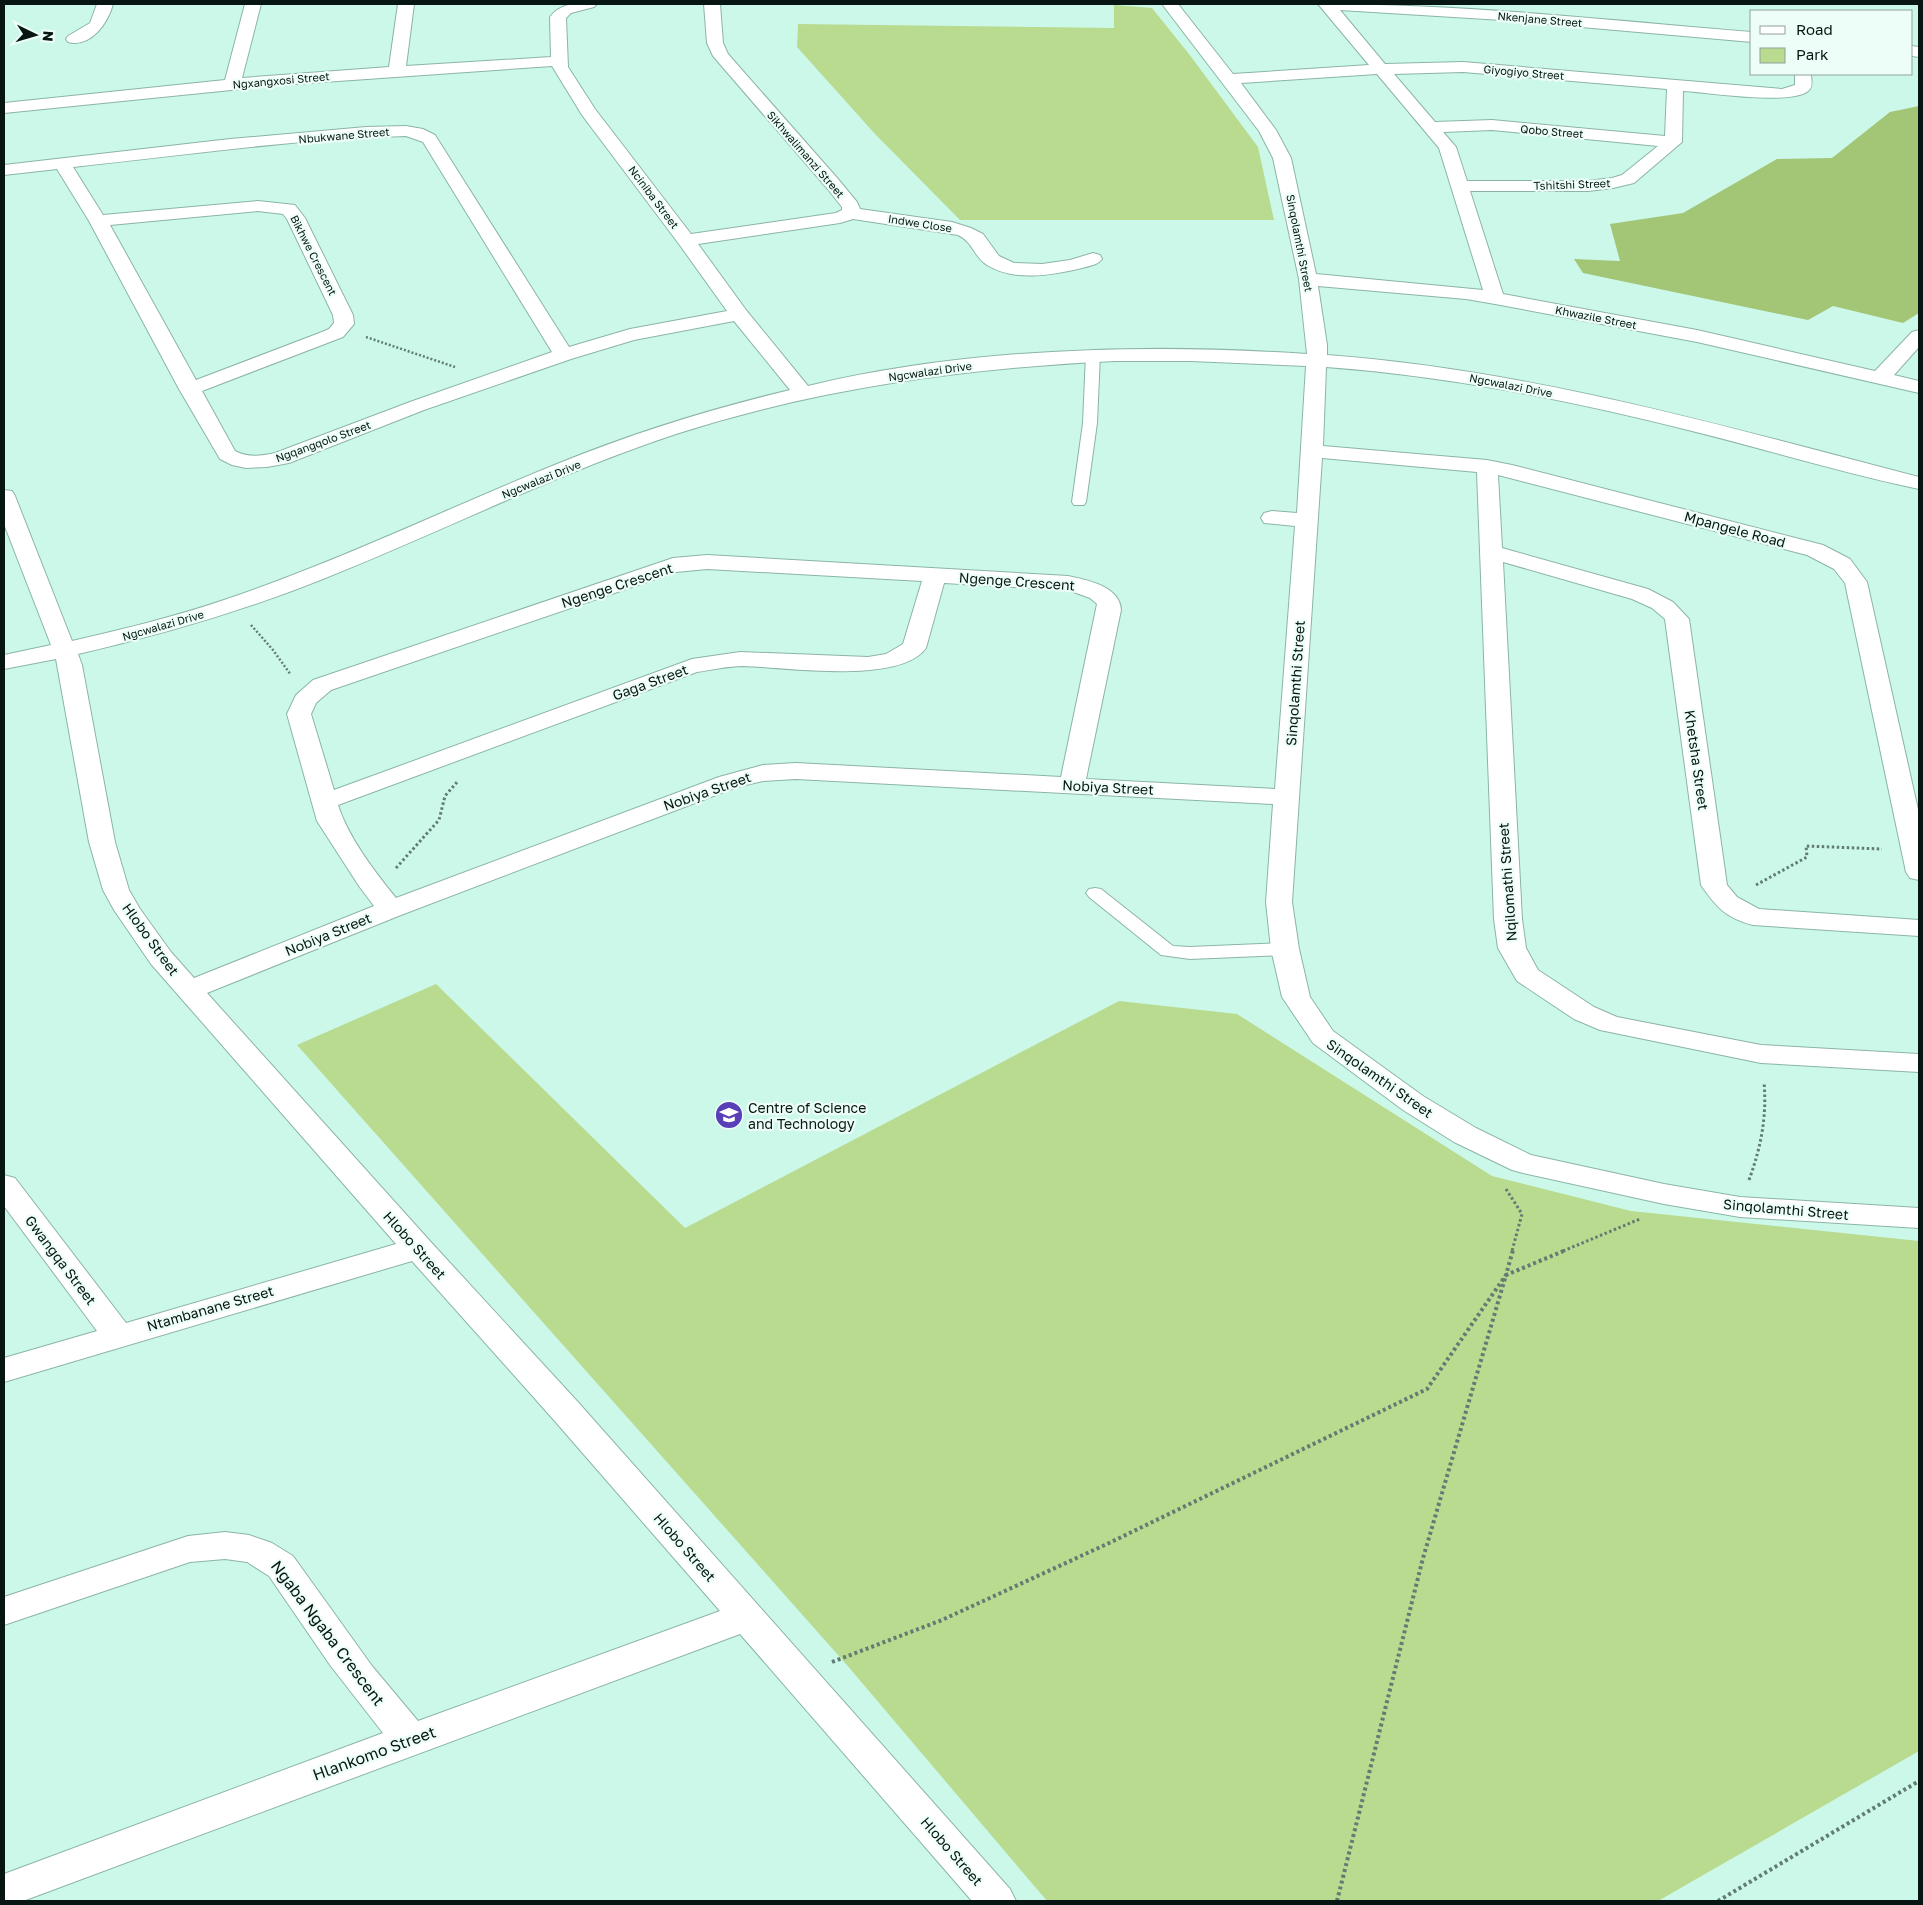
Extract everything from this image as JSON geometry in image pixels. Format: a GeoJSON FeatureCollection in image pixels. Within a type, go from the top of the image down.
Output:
{"type":"FeatureCollection","features":[{"type":"Feature","properties":{"kind":"street"},"geometry":{"type":"LineString","coordinates":[[74,39],[98,25],[102,18],[105,4]]}},
{"type":"Feature","properties":{"kind":"street"},"geometry":{"type":"LineString","coordinates":[[232,84],[253,4]]}},
{"type":"Feature","properties":{"kind":"street"},"geometry":{"type":"LineString","coordinates":[[397,71],[406,4]]}},
{"type":"Feature","properties":{"kind":"street","name":"Nciniba Street"},"geometry":{"type":"LineString","coordinates":[[589,4],[565,10],[558,17],[559,61],[563,72],[588,111],[686,240],[739,314],[803,393]]}},
{"type":"Feature","properties":{"kind":"street","name":"Sikhwalimanzi Street"},"geometry":{"type":"LineString","coordinates":[[686,240],[840,218],[851,213],[851,206],[832,183],[720,56],[715,43],[712,4]]}},
{"type":"Feature","properties":{"kind":"street","name":"Sinqolamthi Street"},"geometry":{"type":"LineString","coordinates":[[1170,4],[1230,79],[1267,130],[1282,158],[1308,279],[1317,345],[1312,451],[1279,902],[1285,949],[1296,997],[1323,1037],[1421,1108],[1465,1135],[1523,1163],[1664,1194],[1740,1207],[1919,1218]]}},
{"type":"Feature","properties":{"kind":"street","name":"Nkenjane Street"},"geometry":{"type":"LineString","coordinates":[[1327,4],[1750,36]]}},
{"type":"Feature","properties":{"kind":"street","name":"Nkenjane Street"},"geometry":{"type":"LineString","coordinates":[[1327,4],[1447,147],[1495,298]]}},
{"type":"Feature","properties":{"kind":"street","name":"Ngxangxosi Street"},"geometry":{"type":"LineString","coordinates":[[4,108],[232,84],[559,61]]}},
{"type":"Feature","properties":{"kind":"street","name":"Giyogiyo Street"},"geometry":{"type":"LineString","coordinates":[[1230,79],[1383,69],[1485,68],[1782,94],[1797,91],[1803,87],[1803,75]]}},
{"type":"Feature","properties":{"kind":"street"},"geometry":{"type":"LineString","coordinates":[[1673,142],[1675,84]]}},
{"type":"Feature","properties":{"kind":"street","name":"Qobo Street"},"geometry":{"type":"LineString","coordinates":[[1431,127],[1492,125],[1673,142]]}},
{"type":"Feature","properties":{"kind":"street","name":"Nbukwane Street"},"geometry":{"type":"LineString","coordinates":[[4,170],[366,132],[402,131],[424,136],[432,143],[564,355]]}},
{"type":"Feature","properties":{"kind":"street","name":"Tshitshi Street"},"geometry":{"type":"LineString","coordinates":[[1460,186],[1588,186],[1613,183],[1628,179],[1673,142]]}},
{"type":"Feature","properties":{"kind":"street","name":"Ngqangqolo Street"},"geometry":{"type":"LineString","coordinates":[[62,163],[98,222],[227,455],[240,461],[259,462],[281,458],[417,406],[564,355],[630,335],[739,314]]}},
{"type":"Feature","properties":{"kind":"street","name":"Bikhwe Crescent"},"geometry":{"type":"LineString","coordinates":[[98,222],[258,206],[276,206],[290,209],[343,315],[344,324],[336,333]]}},
{"type":"Feature","properties":{"kind":"street","name":"Indwe Close"},"geometry":{"type":"LineString","coordinates":[[851,213],[952,228],[965,232],[977,239],[992,261],[1011,267],[1062,268],[1093,259]]}},
{"type":"Feature","properties":{"kind":"street","name":"Khwazile Street"},"geometry":{"type":"LineString","coordinates":[[1308,279],[1495,298],[1697,336],[1919,387]]}},
{"type":"Feature","properties":{"kind":"street"},"geometry":{"type":"LineString","coordinates":[[189,389],[336,333]]}},
{"type":"Feature","properties":{"kind":"street"},"geometry":{"type":"LineString","coordinates":[[1880,378],[1919,336]]}},
{"type":"Feature","properties":{"kind":"street","name":"Ngcwalazi Drive"},"geometry":{"type":"LineString","coordinates":[[4,662],[149,630],[231,605],[306,577],[598,456],[667,430],[733,410],[867,380],[938,369],[1093,354],[1208,354],[1317,360],[1465,376],[1550,392],[1634,411],[1919,483]]}},
{"type":"Feature","properties":{"kind":"street","name":"Mpangele Road"},"geometry":{"type":"LineString","coordinates":[[1312,451],[1487,466],[1815,550],[1842,564],[1856,582],[1919,872]]}},
{"type":"Feature","properties":{"kind":"street","name":"Nqilomathi Street"},"geometry":{"type":"LineString","coordinates":[[1487,466],[1508,919],[1512,948],[1527,975],[1584,1013],[1610,1024],[1761,1054],[1919,1063]]}},
{"type":"Feature","properties":{"kind":"street","name":"Hlobo Street"},"geometry":{"type":"LineString","coordinates":[[4,496],[10,530],[65,650],[70,665],[102,842],[116,890],[127,910],[162,958],[190,990],[418,1248],[565,1410],[745,1617],[786,1659],[996,1901]]}},
{"type":"Feature","properties":{"kind":"street"},"geometry":{"type":"LineString","coordinates":[[1272,518],[1307,520]]}},
{"type":"Feature","properties":{"kind":"street","name":"Khetsha Street"},"geometry":{"type":"LineString","coordinates":[[1491,552],[1640,594],[1661,603],[1677,619],[1714,885],[1728,902],[1753,917],[1919,928]]}},
{"type":"Feature","properties":{"kind":"street","name":"Ngenge Crescent"},"geometry":{"type":"LineString","coordinates":[[391,909],[372,886],[335,830],[324,802],[299,714],[305,700],[322,685],[673,565],[707,562],[1068,583],[1091,588],[1105,598],[1109,604],[1109,610],[1072,785]]}},
{"type":"Feature","properties":{"kind":"street","name":"Gaga Street"},"geometry":{"type":"LineString","coordinates":[[324,802],[698,664],[740,659],[856,664],[892,660],[914,648],[935,575]]}},
{"type":"Feature","properties":{"kind":"street","name":"Nobiya Street"},"geometry":{"type":"LineString","coordinates":[[190,990],[391,909],[728,782],[756,774],[796,771],[1287,797]]}},
{"type":"Feature","properties":{"kind":"street","name":"Gwangqa Street"},"geometry":{"type":"LineString","coordinates":[[4,1185],[118,1335]]}},
{"type":"Feature","properties":{"kind":"street","name":"Ntambanane Street"},"geometry":{"type":"LineString","coordinates":[[4,1370],[418,1248]]}},
{"type":"Feature","properties":{"kind":"street","name":"Ngaba Ngaba Crescent"},"geometry":{"type":"LineString","coordinates":[[4,1610],[188,1549],[210,1545],[225,1545],[256,1550],[270,1556],[281,1566],[348,1662],[385,1711],[411,1739]]}},
{"type":"Feature","properties":{"kind":"street","name":"Hlankomo Street"},"geometry":{"type":"LineString","coordinates":[[4,1891],[745,1617]]}},
{"type":"Feature","properties":{"kind":"lane"},"geometry":{"type":"LineString","coordinates":[[1078,502],[1090,423],[1093,354]]}},
{"type":"Feature","properties":{"kind":"lane"},"geometry":{"type":"LineString","coordinates":[[1095,893],[1168,951],[1190,953],[1285,949]]}},
{"type":"Feature","properties":{"kind":"path"},"geometry":{"type":"LineString","coordinates":[[336,333],[373,338],[492,380]]}},
{"type":"Feature","properties":{"kind":"path"},"geometry":{"type":"LineString","coordinates":[[247,621],[274,650],[295,681],[322,685]]}},
{"type":"Feature","properties":{"kind":"path"},"geometry":{"type":"LineString","coordinates":[[372,886],[392,873],[439,820],[445,796],[477,760],[478,754],[473,747]]}},
{"type":"Feature","properties":{"kind":"path"},"geometry":{"type":"LineString","coordinates":[[1728,902],[1744,891],[1807,857],[1806,846],[1914,850]]}},
{"type":"Feature","properties":{"kind":"path"},"geometry":{"type":"LineString","coordinates":[[1740,1207],[1765,1133],[1767,1103],[1761,1054]]}},
{"type":"Feature","properties":{"kind":"path"},"geometry":{"type":"LineString","coordinates":[[1337,1901],[1423,1558],[1522,1214],[1504,1186],[1523,1163]]}},
{"type":"Feature","properties":{"kind":"path"},"geometry":{"type":"LineString","coordinates":[[831,1662],[942,1620],[1107,1544],[1427,1389],[1506,1275],[1641,1219]]}},
{"type":"Feature","properties":{"kind":"path"},"geometry":{"type":"LineString","coordinates":[[1718,1901],[1919,1781]]}},
{"type":"Feature","properties":{"kind":"green space"},"geometry":{"type":"Polygon","coordinates":[[[1114,5],[1152,8],[1189,54],[1258,147],[1274,220],[960,220],[875,134],[797,47],[798,24],[1114,28],[1114,5]]]}},
{"type":"Feature","properties":{"kind":"green space"},"geometry":{"type":"Polygon","coordinates":[[[1919,106],[1919,313],[1903,323],[1833,306],[1808,320],[1583,273],[1574,259],[1620,261],[1610,224],[1683,213],[1777,159],[1832,158],[1890,112],[1919,106]]]}},
{"type":"Feature","properties":{"kind":"green space"},"geometry":{"type":"Polygon","coordinates":[[[436,984],[685,1228],[1119,1001],[1237,1014],[1492,1176],[1631,1211],[1919,1241],[1919,1751],[1658,1901],[1047,1901],[846,1664],[297,1045],[436,984]]]}},
{"type":"Feature","properties":{"kind":"place","name":"Centre of Science and Technology"},"geometry":{"type":"Point","coordinates":[729,1115]}}]}
